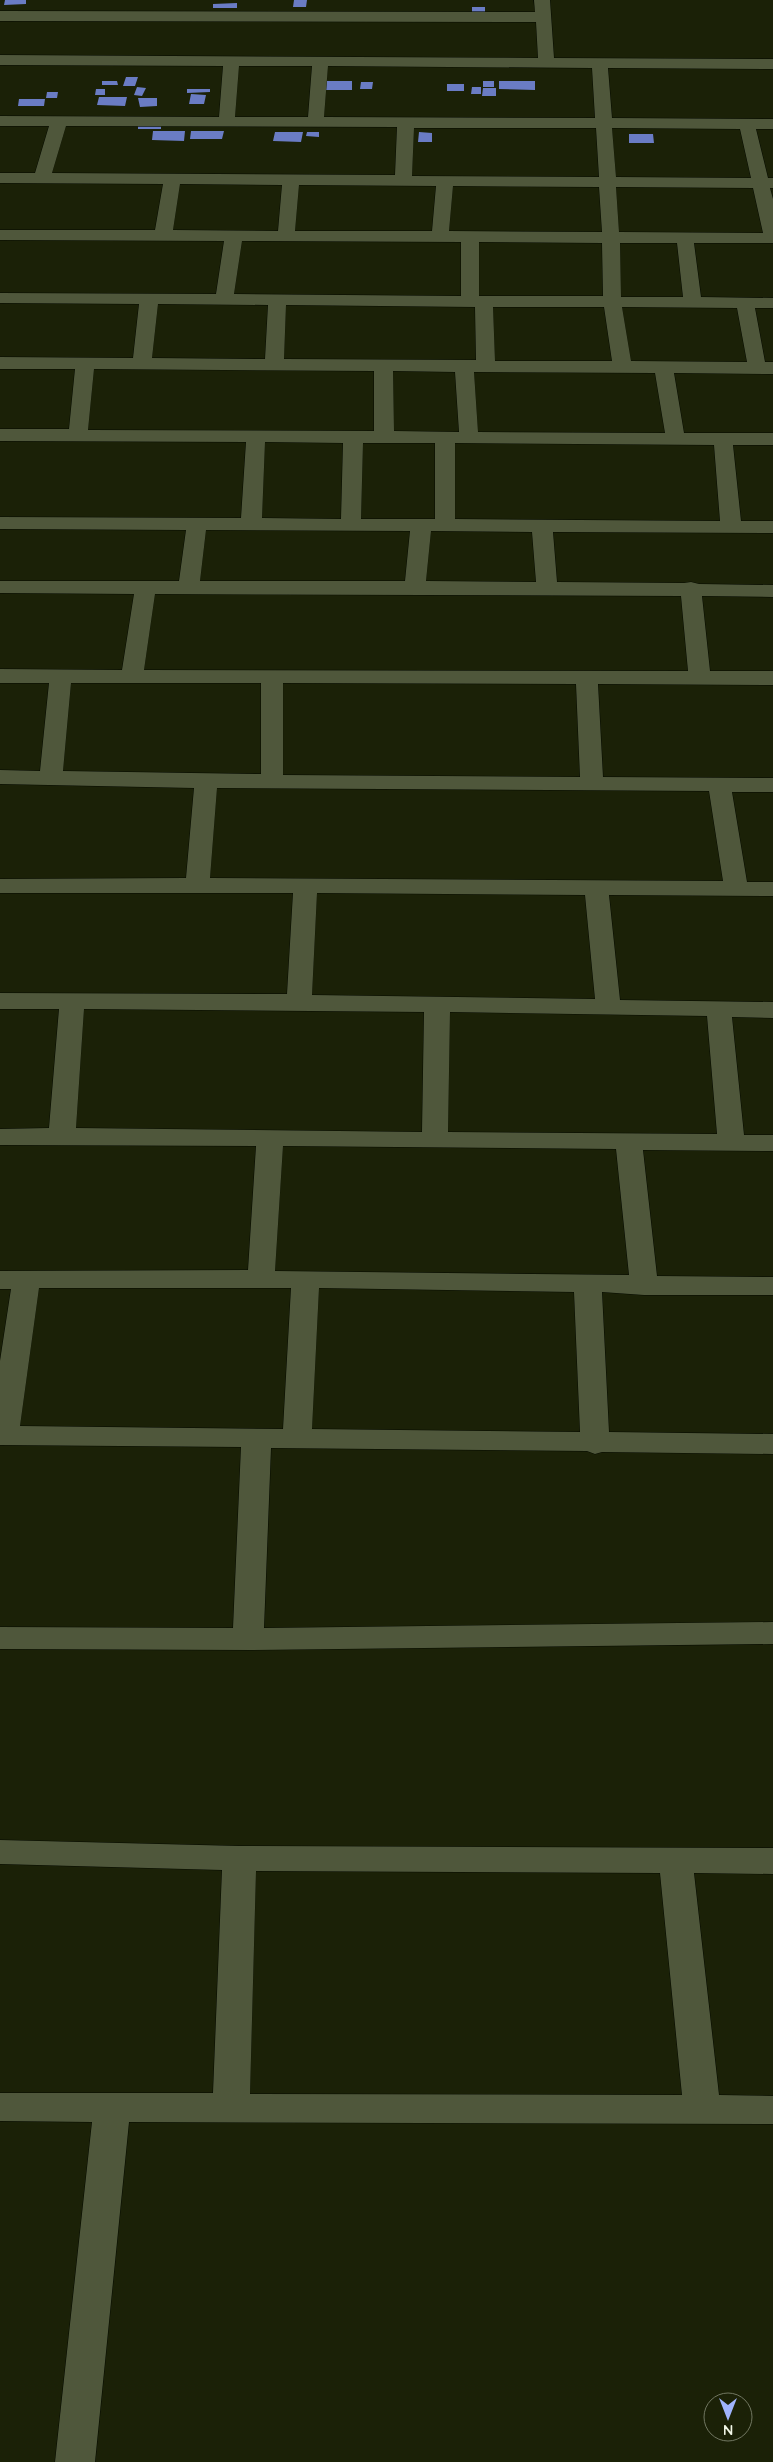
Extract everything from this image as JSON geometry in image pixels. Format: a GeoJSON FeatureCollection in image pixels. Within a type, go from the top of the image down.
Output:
{"type":"FeatureCollection","features":[{"type":"Feature","properties":{"kind":"street"},"geometry":{"type":"LineString","coordinates":[[180,59],[192,0]]}},
{"type":"Feature","properties":{"kind":"street"},"geometry":{"type":"LineString","coordinates":[[542,0],[546,64]]}},
{"type":"Feature","properties":{"kind":"street"},"geometry":{"type":"LineString","coordinates":[[0,16],[543,16]]}},
{"type":"Feature","properties":{"kind":"street"},"geometry":{"type":"LineString","coordinates":[[0,60],[180,59],[546,64],[773,64]]}},
{"type":"Feature","properties":{"kind":"street"},"geometry":{"type":"LineString","coordinates":[[226,122],[231,60]]}},
{"type":"Feature","properties":{"kind":"street"},"geometry":{"type":"LineString","coordinates":[[316,122],[320,61]]}},
{"type":"Feature","properties":{"kind":"street"},"geometry":{"type":"LineString","coordinates":[[600,64],[611,237],[612,302],[622,367]]}},
{"type":"Feature","properties":{"kind":"street"},"geometry":{"type":"LineString","coordinates":[[0,121],[773,124]]}},
{"type":"Feature","properties":{"kind":"street"},"geometry":{"type":"LineString","coordinates":[[42,178],[59,121]]}},
{"type":"Feature","properties":{"kind":"street"},"geometry":{"type":"LineString","coordinates":[[403,180],[406,122]]}},
{"type":"Feature","properties":{"kind":"street"},"geometry":{"type":"LineString","coordinates":[[0,235],[773,237],[767,183],[747,124]]}},
{"type":"Feature","properties":{"kind":"street"},"geometry":{"type":"LineString","coordinates":[[0,178],[767,183]]}},
{"type":"Feature","properties":{"kind":"street"},"geometry":{"type":"LineString","coordinates":[[163,236],[172,179]]}},
{"type":"Feature","properties":{"kind":"street"},"geometry":{"type":"LineString","coordinates":[[286,236],[291,179]]}},
{"type":"Feature","properties":{"kind":"street"},"geometry":{"type":"LineString","coordinates":[[440,237],[445,181]]}},
{"type":"Feature","properties":{"kind":"street"},"geometry":{"type":"LineString","coordinates":[[224,299],[234,236]]}},
{"type":"Feature","properties":{"kind":"street"},"geometry":{"type":"LineString","coordinates":[[470,237],[486,366]]}},
{"type":"Feature","properties":{"kind":"street"},"geometry":{"type":"LineString","coordinates":[[685,238],[693,302]]}},
{"type":"Feature","properties":{"kind":"street"},"geometry":{"type":"LineString","coordinates":[[0,298],[773,303]]}},
{"type":"Feature","properties":{"kind":"street"},"geometry":{"type":"LineString","coordinates":[[142,364],[149,300]]}},
{"type":"Feature","properties":{"kind":"street"},"geometry":{"type":"LineString","coordinates":[[274,364],[277,300]]}},
{"type":"Feature","properties":{"kind":"street"},"geometry":{"type":"LineString","coordinates":[[0,363],[383,364],[765,368],[745,302]]}},
{"type":"Feature","properties":{"kind":"street"},"geometry":{"type":"LineString","coordinates":[[78,436],[85,364]]}},
{"type":"Feature","properties":{"kind":"street"},"geometry":{"type":"LineString","coordinates":[[383,364],[384,438]]}},
{"type":"Feature","properties":{"kind":"street"},"geometry":{"type":"LineString","coordinates":[[464,366],[469,438]]}},
{"type":"Feature","properties":{"kind":"street"},"geometry":{"type":"LineString","coordinates":[[664,368],[675,438]]}},
{"type":"Feature","properties":{"kind":"street"},"geometry":{"type":"LineString","coordinates":[[0,435],[773,439]]}},
{"type":"Feature","properties":{"kind":"street"},"geometry":{"type":"LineString","coordinates":[[251,524],[256,437]]}},
{"type":"Feature","properties":{"kind":"street"},"geometry":{"type":"LineString","coordinates":[[351,525],[353,438]]}},
{"type":"Feature","properties":{"kind":"street"},"geometry":{"type":"LineString","coordinates":[[445,438],[445,525]]}},
{"type":"Feature","properties":{"kind":"street"},"geometry":{"type":"LineString","coordinates":[[723,439],[731,526]]}},
{"type":"Feature","properties":{"kind":"street"},"geometry":{"type":"LineString","coordinates":[[0,523],[773,527]]}},
{"type":"Feature","properties":{"kind":"street"},"geometry":{"type":"LineString","coordinates":[[189,588],[197,524]]}},
{"type":"Feature","properties":{"kind":"street"},"geometry":{"type":"LineString","coordinates":[[415,588],[421,525]]}},
{"type":"Feature","properties":{"kind":"street"},"geometry":{"type":"LineString","coordinates":[[542,526],[546,588]]}},
{"type":"Feature","properties":{"kind":"street"},"geometry":{"type":"LineString","coordinates":[[0,588],[691,588],[773,591]]}},
{"type":"Feature","properties":{"kind":"street"},"geometry":{"type":"LineString","coordinates":[[132,676],[145,588]]}},
{"type":"Feature","properties":{"kind":"street"},"geometry":{"type":"LineString","coordinates":[[691,588],[700,678]]}},
{"type":"Feature","properties":{"kind":"street"},"geometry":{"type":"LineString","coordinates":[[0,676],[773,678]]}},
{"type":"Feature","properties":{"kind":"street"},"geometry":{"type":"LineString","coordinates":[[51,778],[61,676]]}},
{"type":"Feature","properties":{"kind":"street"},"geometry":{"type":"LineString","coordinates":[[272,678],[272,781]]}},
{"type":"Feature","properties":{"kind":"street"},"geometry":{"type":"LineString","coordinates":[[588,679],[592,783]]}},
{"type":"Feature","properties":{"kind":"street"},"geometry":{"type":"LineString","coordinates":[[0,777],[206,781],[773,785]]}},
{"type":"Feature","properties":{"kind":"street"},"geometry":{"type":"LineString","coordinates":[[196,885],[206,781]]}},
{"type":"Feature","properties":{"kind":"street"},"geometry":{"type":"LineString","coordinates":[[719,785],[736,889]]}},
{"type":"Feature","properties":{"kind":"street"},"geometry":{"type":"LineString","coordinates":[[0,886],[196,885],[773,889]]}},
{"type":"Feature","properties":{"kind":"street"},"geometry":{"type":"LineString","coordinates":[[299,1002],[305,886]]}},
{"type":"Feature","properties":{"kind":"street"},"geometry":{"type":"LineString","coordinates":[[596,889],[608,1006]]}},
{"type":"Feature","properties":{"kind":"street"},"geometry":{"type":"LineString","coordinates":[[0,1001],[299,1002],[773,1010]]}},
{"type":"Feature","properties":{"kind":"street"},"geometry":{"type":"LineString","coordinates":[[62,1136],[72,1002]]}},
{"type":"Feature","properties":{"kind":"street"},"geometry":{"type":"LineString","coordinates":[[436,1140],[437,1005]]}},
{"type":"Feature","properties":{"kind":"street"},"geometry":{"type":"LineString","coordinates":[[719,1009],[731,1143]]}},
{"type":"Feature","properties":{"kind":"street"},"geometry":{"type":"LineString","coordinates":[[0,1137],[773,1143]]}},
{"type":"Feature","properties":{"kind":"street"},"geometry":{"type":"LineString","coordinates":[[261,1279],[270,1138]]}},
{"type":"Feature","properties":{"kind":"street"},"geometry":{"type":"LineString","coordinates":[[629,1143],[644,1286]]}},
{"type":"Feature","properties":{"kind":"street"},"geometry":{"type":"LineString","coordinates":[[773,1286],[644,1286],[261,1279],[13,1280],[2,1435],[595,1444],[773,1444]]}},
{"type":"Feature","properties":{"kind":"street"},"geometry":{"type":"LineString","coordinates":[[297,1440],[305,1281]]}},
{"type":"Feature","properties":{"kind":"street"},"geometry":{"type":"LineString","coordinates":[[588,1285],[595,1444]]}},
{"type":"Feature","properties":{"kind":"street"},"geometry":{"type":"LineString","coordinates":[[248,1639],[256,1440]]}},
{"type":"Feature","properties":{"kind":"street"},"geometry":{"type":"LineString","coordinates":[[0,1638],[248,1639],[773,1633]]}},
{"type":"Feature","properties":{"kind":"street"},"geometry":{"type":"LineString","coordinates":[[0,1852],[239,1858],[676,1862],[773,1861]]}},
{"type":"Feature","properties":{"kind":"street"},"geometry":{"type":"LineString","coordinates":[[231,2109],[239,1858]]}},
{"type":"Feature","properties":{"kind":"street"},"geometry":{"type":"LineString","coordinates":[[676,1862],[702,2110]]}},
{"type":"Feature","properties":{"kind":"street"},"geometry":{"type":"LineString","coordinates":[[0,2107],[773,2110]]}},
{"type":"Feature","properties":{"kind":"street"},"geometry":{"type":"LineString","coordinates":[[75,2462],[112,2108]]}},
{"type":"Feature","properties":{"kind":"building"},"geometry":{"type":"Polygon","coordinates":[[[5,0],[26,0],[26,4],[4,5],[5,0]]]}},
{"type":"Feature","properties":{"kind":"building"},"geometry":{"type":"Polygon","coordinates":[[[294,0],[307,0],[306,7],[293,7],[294,0]]]}},
{"type":"Feature","properties":{"kind":"building"},"geometry":{"type":"Polygon","coordinates":[[[237,3],[237,8],[213,8],[213,4],[237,3]]]}},
{"type":"Feature","properties":{"kind":"building"},"geometry":{"type":"Polygon","coordinates":[[[472,7],[485,7],[485,13],[472,13],[472,7]]]}},
{"type":"Feature","properties":{"kind":"building"},"geometry":{"type":"Polygon","coordinates":[[[126,77],[138,77],[135,86],[123,86],[126,77]]]}},
{"type":"Feature","properties":{"kind":"building"},"geometry":{"type":"Polygon","coordinates":[[[102,81],[117,81],[118,85],[102,85],[102,81]]]}},
{"type":"Feature","properties":{"kind":"building"},"geometry":{"type":"Polygon","coordinates":[[[325,81],[352,81],[352,90],[326,90],[325,81]]]}},
{"type":"Feature","properties":{"kind":"building"},"geometry":{"type":"Polygon","coordinates":[[[483,81],[494,81],[494,87],[483,87],[483,81]]]}},
{"type":"Feature","properties":{"kind":"building"},"geometry":{"type":"Polygon","coordinates":[[[499,81],[535,81],[535,90],[499,89],[499,81]]]}},
{"type":"Feature","properties":{"kind":"building"},"geometry":{"type":"Polygon","coordinates":[[[361,82],[373,82],[372,89],[360,89],[361,82]]]}},
{"type":"Feature","properties":{"kind":"building"},"geometry":{"type":"Polygon","coordinates":[[[447,84],[464,84],[464,91],[447,91],[447,84]]]}},
{"type":"Feature","properties":{"kind":"building"},"geometry":{"type":"Polygon","coordinates":[[[137,87],[146,88],[142,96],[134,95],[137,87]]]}},
{"type":"Feature","properties":{"kind":"building"},"geometry":{"type":"Polygon","coordinates":[[[472,87],[481,87],[481,94],[471,94],[472,87]]]}},
{"type":"Feature","properties":{"kind":"building"},"geometry":{"type":"Polygon","coordinates":[[[483,88],[496,88],[496,96],[482,96],[483,88]]]}},
{"type":"Feature","properties":{"kind":"building"},"geometry":{"type":"Polygon","coordinates":[[[96,89],[105,89],[105,95],[95,95],[96,89]]]}},
{"type":"Feature","properties":{"kind":"building"},"geometry":{"type":"Polygon","coordinates":[[[187,89],[210,89],[210,92],[187,93],[187,89]]]}},
{"type":"Feature","properties":{"kind":"building"},"geometry":{"type":"Polygon","coordinates":[[[47,92],[58,92],[57,98],[46,98],[47,92]]]}},
{"type":"Feature","properties":{"kind":"building"},"geometry":{"type":"Polygon","coordinates":[[[191,94],[206,95],[204,104],[189,104],[191,94]]]}},
{"type":"Feature","properties":{"kind":"building"},"geometry":{"type":"Polygon","coordinates":[[[99,97],[127,97],[125,106],[97,105],[99,97]]]}},
{"type":"Feature","properties":{"kind":"building"},"geometry":{"type":"Polygon","coordinates":[[[138,98],[157,98],[157,106],[140,107],[138,98]]]}},
{"type":"Feature","properties":{"kind":"building"},"geometry":{"type":"Polygon","coordinates":[[[19,99],[45,99],[44,106],[18,106],[19,99]]]}},
{"type":"Feature","properties":{"kind":"building"},"geometry":{"type":"Polygon","coordinates":[[[161,122],[161,129],[138,129],[138,123],[161,122]]]}},
{"type":"Feature","properties":{"kind":"building"},"geometry":{"type":"Polygon","coordinates":[[[153,131],[185,131],[184,141],[152,140],[153,131]]]}},
{"type":"Feature","properties":{"kind":"building"},"geometry":{"type":"Polygon","coordinates":[[[191,131],[224,131],[222,139],[190,139],[191,131]]]}},
{"type":"Feature","properties":{"kind":"building"},"geometry":{"type":"Polygon","coordinates":[[[275,132],[303,132],[301,142],[273,141],[275,132]]]}},
{"type":"Feature","properties":{"kind":"building"},"geometry":{"type":"Polygon","coordinates":[[[307,132],[319,132],[319,137],[306,136],[307,132]]]}},
{"type":"Feature","properties":{"kind":"building"},"geometry":{"type":"Polygon","coordinates":[[[419,132],[432,133],[432,142],[418,142],[419,132]]]}},
{"type":"Feature","properties":{"kind":"building"},"geometry":{"type":"Polygon","coordinates":[[[629,134],[653,134],[654,143],[629,143],[629,134]]]}}]}
